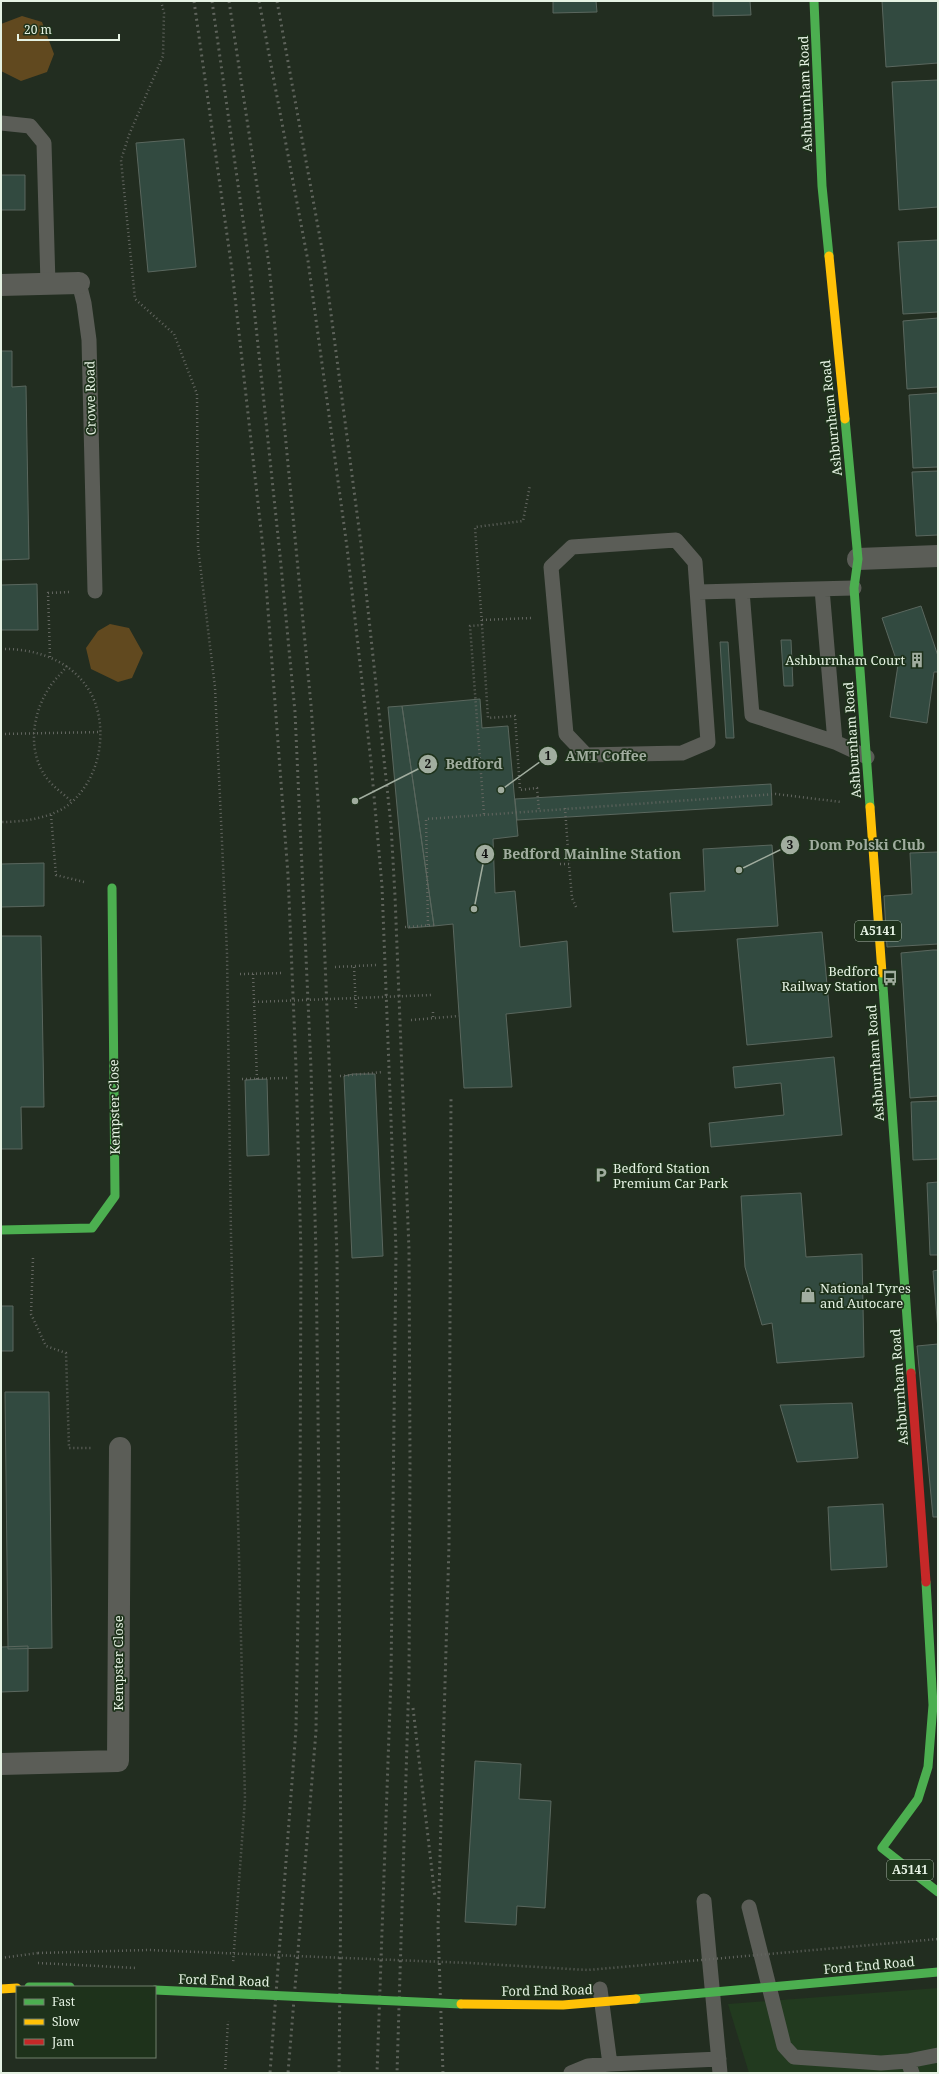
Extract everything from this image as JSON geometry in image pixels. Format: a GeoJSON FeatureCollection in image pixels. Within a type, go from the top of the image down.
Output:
{"type":"FeatureCollection","features":[{"type":"Feature","properties":{"kind":"main road","name":"Ashburnham Road"},"geometry":{"type":"LineString","coordinates":[[814,1],[822,186],[858,559],[854,588],[925,1558],[933,1705],[928,1767],[918,1799],[882,1848],[938,1892]]}},
{"type":"Feature","properties":{"kind":"main road","name":"Kempster Close"},"geometry":{"type":"LineString","coordinates":[[1,1230],[92,1228],[115,1196],[112,888]]}},
{"type":"Feature","properties":{"kind":"main road","name":"Ford End Road"},"geometry":{"type":"LineString","coordinates":[[156,1990],[457,2004],[563,2005],[938,1972]]}},
{"type":"Feature","properties":{"kind":"main road"},"geometry":{"type":"LineString","coordinates":[[1,1989],[16,1988]]}},
{"type":"Feature","properties":{"kind":"street","name":"Crowe Road"},"geometry":{"type":"LineString","coordinates":[[1,285],[78,283]]}},
{"type":"Feature","properties":{"kind":"street"},"geometry":{"type":"LineString","coordinates":[[858,559],[938,556]]}},
{"type":"Feature","properties":{"kind":"street","name":"Kempster Close"},"geometry":{"type":"LineString","coordinates":[[1,1764],[118,1761],[120,1448]]}},
{"type":"Feature","properties":{"kind":"lane"},"geometry":{"type":"LineString","coordinates":[[1,123],[30,126],[44,142],[48,284]]}},
{"type":"Feature","properties":{"kind":"lane","name":"Crowe Road"},"geometry":{"type":"LineString","coordinates":[[78,283],[84,303],[89,340],[95,591]]}},
{"type":"Feature","properties":{"kind":"lane"},"geometry":{"type":"LineString","coordinates":[[676,540],[695,562],[698,592],[708,742],[682,753],[586,755],[566,734],[551,567],[572,547],[676,540]]}},
{"type":"Feature","properties":{"kind":"lane"},"geometry":{"type":"LineString","coordinates":[[698,592],[854,588]]}},
{"type":"Feature","properties":{"kind":"lane"},"geometry":{"type":"LineString","coordinates":[[822,589],[835,742]]}},
{"type":"Feature","properties":{"kind":"lane"},"geometry":{"type":"LineString","coordinates":[[742,591],[752,715],[835,742],[867,757]]}},
{"type":"Feature","properties":{"kind":"lane"},"geometry":{"type":"LineString","coordinates":[[571,2073],[588,2066],[610,2064],[719,2066],[704,1901]]}},
{"type":"Feature","properties":{"kind":"lane"},"geometry":{"type":"LineString","coordinates":[[749,1907],[784,2046],[794,2057],[881,2063],[910,2067],[938,2055]]}},
{"type":"Feature","properties":{"kind":"lane"},"geometry":{"type":"LineString","coordinates":[[600,1989],[610,2064]]}},
{"type":"Feature","properties":{"kind":"path"},"geometry":{"type":"LineString","coordinates":[[161,1],[164,14],[163,56],[129,135],[121,160],[135,298],[174,334],[197,394],[198,548],[215,686],[227,953],[245,1799],[232,1971]]}},
{"type":"Feature","properties":{"kind":"path"},"geometry":{"type":"LineString","coordinates":[[530,485],[524,521],[475,527],[488,718],[515,716],[520,790],[537,788],[539,810]]}},
{"type":"Feature","properties":{"kind":"path"},"geometry":{"type":"LineString","coordinates":[[50,657],[48,593],[95,591]]}},
{"type":"Feature","properties":{"kind":"path"},"geometry":{"type":"LineString","coordinates":[[482,620],[556,617]]}},
{"type":"Feature","properties":{"kind":"path"},"geometry":{"type":"LineString","coordinates":[[482,625],[470,626],[484,814]]}},
{"type":"Feature","properties":{"kind":"path"},"geometry":{"type":"LineString","coordinates":[[1,649],[18,649],[50,657],[67,666],[76,674],[94,697],[102,723],[99,757],[89,782],[72,802],[51,815],[17,822],[1,822]]}},
{"type":"Feature","properties":{"kind":"path"},"geometry":{"type":"LineString","coordinates":[[67,666],[49,688],[36,714],[34,734],[35,755],[49,781],[72,802]]}},
{"type":"Feature","properties":{"kind":"path"},"geometry":{"type":"LineString","coordinates":[[1,734],[101,732]]}},
{"type":"Feature","properties":{"kind":"path"},"geometry":{"type":"LineString","coordinates":[[428,925],[426,819],[776,794],[848,802]]}},
{"type":"Feature","properties":{"kind":"path"},"geometry":{"type":"LineString","coordinates":[[566,808],[572,898],[576,907]]}},
{"type":"Feature","properties":{"kind":"path"},"geometry":{"type":"LineString","coordinates":[[51,815],[56,875],[112,888]]}},
{"type":"Feature","properties":{"kind":"path"},"geometry":{"type":"LineString","coordinates":[[560,864],[570,864]]}},
{"type":"Feature","properties":{"kind":"path"},"geometry":{"type":"LineString","coordinates":[[405,926],[434,925]]}},
{"type":"Feature","properties":{"kind":"path"},"geometry":{"type":"LineString","coordinates":[[335,967],[377,965]]}},
{"type":"Feature","properties":{"kind":"path"},"geometry":{"type":"LineString","coordinates":[[354,967],[356,1008]]}},
{"type":"Feature","properties":{"kind":"path"},"geometry":{"type":"LineString","coordinates":[[240,974],[283,973]]}},
{"type":"Feature","properties":{"kind":"path"},"geometry":{"type":"LineString","coordinates":[[253,974],[257,1079]]}},
{"type":"Feature","properties":{"kind":"path"},"geometry":{"type":"LineString","coordinates":[[254,1002],[432,995]]}},
{"type":"Feature","properties":{"kind":"path"},"geometry":{"type":"LineString","coordinates":[[433,1012],[433,1018]]}},
{"type":"Feature","properties":{"kind":"path"},"geometry":{"type":"LineString","coordinates":[[411,1020],[459,1016]]}},
{"type":"Feature","properties":{"kind":"path"},"geometry":{"type":"LineString","coordinates":[[340,1076],[383,1072]]}},
{"type":"Feature","properties":{"kind":"path"},"geometry":{"type":"LineString","coordinates":[[242,1079],[288,1078]]}},
{"type":"Feature","properties":{"kind":"path"},"geometry":{"type":"LineString","coordinates":[[34,1229],[31,1314],[46,1346],[66,1353],[69,1448],[120,1448]]}},
{"type":"Feature","properties":{"kind":"path"},"geometry":{"type":"LineString","coordinates":[[1,1958],[38,1953],[148,1950],[469,1963],[588,1970],[938,1939]]}},
{"type":"Feature","properties":{"kind":"path"},"geometry":{"type":"LineString","coordinates":[[224,2073],[229,2018]]}},
{"type":"Feature","properties":{"kind":"shaded area"},"geometry":{"type":"Polygon","coordinates":[[[22,16],[42,22],[54,54],[47,72],[21,81],[1,71],[1,24],[22,16]]]}},
{"type":"Feature","properties":{"kind":"shaded area"},"geometry":{"type":"Polygon","coordinates":[[[110,624],[129,628],[143,653],[132,678],[118,682],[91,669],[86,648],[98,631],[110,624]]]}},
{"type":"Feature","properties":{"kind":"shaded area"},"geometry":{"type":"Polygon","coordinates":[[[938,1988],[938,2073],[749,2073],[728,2004],[938,1988]]]}},
{"type":"Feature","properties":{"kind":"building"},"geometry":{"type":"Polygon","coordinates":[[[553,1],[596,1],[597,12],[553,13],[553,1]]]}},
{"type":"Feature","properties":{"kind":"building"},"geometry":{"type":"Polygon","coordinates":[[[713,1],[750,1],[751,15],[713,16],[713,1]]]}},
{"type":"Feature","properties":{"kind":"building"},"geometry":{"type":"Polygon","coordinates":[[[882,1],[938,1],[938,63],[886,67],[882,1]]]}},
{"type":"Feature","properties":{"kind":"building"},"geometry":{"type":"Polygon","coordinates":[[[938,80],[938,207],[899,210],[892,82],[938,80]]]}},
{"type":"Feature","properties":{"kind":"building"},"geometry":{"type":"Polygon","coordinates":[[[184,139],[196,267],[148,272],[136,143],[184,139]]]}},
{"type":"Feature","properties":{"kind":"building"},"geometry":{"type":"Polygon","coordinates":[[[1,175],[25,175],[25,210],[1,210],[1,175]]]}},
{"type":"Feature","properties":{"kind":"building"},"geometry":{"type":"Polygon","coordinates":[[[938,240],[938,312],[903,314],[898,242],[938,240]]]}},
{"type":"Feature","properties":{"kind":"building"},"geometry":{"type":"Polygon","coordinates":[[[938,318],[938,387],[907,389],[903,321],[938,318]]]}},
{"type":"Feature","properties":{"kind":"building"},"geometry":{"type":"Polygon","coordinates":[[[1,351],[12,351],[12,387],[26,386],[29,559],[1,560],[1,351]]]}},
{"type":"Feature","properties":{"kind":"building"},"geometry":{"type":"Polygon","coordinates":[[[938,393],[938,467],[913,468],[909,395],[938,393]]]}},
{"type":"Feature","properties":{"kind":"building"},"geometry":{"type":"Polygon","coordinates":[[[938,471],[938,535],[916,536],[912,472],[938,471]]]}},
{"type":"Feature","properties":{"kind":"building"},"geometry":{"type":"Polygon","coordinates":[[[37,584],[38,630],[1,630],[1,585],[37,584]]]}},
{"type":"Feature","properties":{"kind":"building","name":"Ashburnham Court"},"geometry":{"type":"Polygon","coordinates":[[[921,606],[938,656],[938,672],[934,672],[927,723],[890,717],[898,665],[882,618],[921,606]]]}},
{"type":"Feature","properties":{"kind":"building"},"geometry":{"type":"Polygon","coordinates":[[[781,640],[791,640],[793,686],[784,686],[781,640]]]}},
{"type":"Feature","properties":{"kind":"building"},"geometry":{"type":"Polygon","coordinates":[[[720,642],[728,642],[734,738],[726,738],[720,642]]]}},
{"type":"Feature","properties":{"kind":"building"},"geometry":{"type":"Polygon","coordinates":[[[480,699],[482,728],[508,726],[518,836],[493,839],[495,893],[515,891],[520,947],[567,941],[571,1007],[506,1014],[512,1087],[464,1088],[453,924],[434,926],[402,706],[480,699]]]}},
{"type":"Feature","properties":{"kind":"building"},"geometry":{"type":"Polygon","coordinates":[[[402,706],[434,926],[408,928],[388,707],[402,706]]]}},
{"type":"Feature","properties":{"kind":"building"},"geometry":{"type":"Polygon","coordinates":[[[771,784],[772,805],[517,820],[515,799],[771,784]]]}},
{"type":"Feature","properties":{"kind":"building"},"geometry":{"type":"Polygon","coordinates":[[[772,845],[778,926],[673,932],[670,893],[705,891],[703,849],[772,845]]]}},
{"type":"Feature","properties":{"kind":"building"},"geometry":{"type":"Polygon","coordinates":[[[938,852],[938,944],[887,947],[884,896],[912,894],[910,853],[938,852]]]}},
{"type":"Feature","properties":{"kind":"building"},"geometry":{"type":"Polygon","coordinates":[[[44,863],[44,906],[1,907],[1,864],[44,863]]]}},
{"type":"Feature","properties":{"kind":"building"},"geometry":{"type":"Polygon","coordinates":[[[822,932],[832,1037],[747,1045],[737,939],[822,932]]]}},
{"type":"Feature","properties":{"kind":"building"},"geometry":{"type":"Polygon","coordinates":[[[1,936],[41,936],[44,1107],[21,1107],[22,1149],[1,1149],[1,936]]]}},
{"type":"Feature","properties":{"kind":"building"},"geometry":{"type":"Polygon","coordinates":[[[938,950],[938,1096],[910,1098],[901,953],[938,950]]]}},
{"type":"Feature","properties":{"kind":"building"},"geometry":{"type":"Polygon","coordinates":[[[834,1057],[842,1135],[711,1147],[709,1123],[784,1115],[781,1083],[735,1088],[733,1067],[834,1057]]]}},
{"type":"Feature","properties":{"kind":"building"},"geometry":{"type":"Polygon","coordinates":[[[353,1074],[375,1074],[383,1256],[352,1258],[344,1076],[353,1074]]]}},
{"type":"Feature","properties":{"kind":"building"},"geometry":{"type":"Polygon","coordinates":[[[267,1079],[269,1155],[247,1156],[245,1080],[267,1079]]]}},
{"type":"Feature","properties":{"kind":"building"},"geometry":{"type":"Polygon","coordinates":[[[938,1101],[938,1159],[913,1160],[911,1102],[938,1101]]]}},
{"type":"Feature","properties":{"kind":"building"},"geometry":{"type":"Polygon","coordinates":[[[938,1182],[938,1255],[930,1255],[927,1183],[938,1182]]]}},
{"type":"Feature","properties":{"kind":"building","name":"National Tyres and Autocare"},"geometry":{"type":"Polygon","coordinates":[[[801,1193],[806,1257],[862,1254],[864,1357],[777,1363],[772,1323],[762,1325],[745,1267],[741,1196],[801,1193]]]}},
{"type":"Feature","properties":{"kind":"building"},"geometry":{"type":"Polygon","coordinates":[[[938,1270],[938,1330],[933,1271],[938,1270]]]}},
{"type":"Feature","properties":{"kind":"building"},"geometry":{"type":"Polygon","coordinates":[[[1,1306],[13,1306],[13,1351],[1,1351],[1,1306]]]}},
{"type":"Feature","properties":{"kind":"building"},"geometry":{"type":"Polygon","coordinates":[[[938,1344],[938,1517],[933,1517],[917,1346],[938,1344]]]}},
{"type":"Feature","properties":{"kind":"building"},"geometry":{"type":"Polygon","coordinates":[[[5,1392],[49,1392],[52,1648],[8,1649],[5,1392]]]}},
{"type":"Feature","properties":{"kind":"building"},"geometry":{"type":"Polygon","coordinates":[[[852,1403],[858,1458],[797,1462],[780,1405],[852,1403]]]}},
{"type":"Feature","properties":{"kind":"building"},"geometry":{"type":"Polygon","coordinates":[[[883,1504],[887,1567],[831,1570],[828,1507],[883,1504]]]}},
{"type":"Feature","properties":{"kind":"building"},"geometry":{"type":"Polygon","coordinates":[[[28,1646],[28,1691],[1,1692],[1,1647],[28,1646]]]}},
{"type":"Feature","properties":{"kind":"building"},"geometry":{"type":"Polygon","coordinates":[[[475,1761],[521,1764],[519,1799],[551,1801],[545,1908],[517,1906],[516,1925],[465,1922],[475,1761]]]}},
{"type":"Feature","properties":{"kind":"railway"},"geometry":{"type":"LineString","coordinates":[[194,1],[232,270],[264,557],[288,875],[296,1067],[301,1254],[300,1498],[296,1729],[270,2073]]}},
{"type":"Feature","properties":{"kind":"railway"},"geometry":{"type":"LineString","coordinates":[[212,1],[250,269],[295,712],[311,1068],[316,1254],[319,1497],[316,1731],[288,2073]]}},
{"type":"Feature","properties":{"kind":"railway"},"geometry":{"type":"LineString","coordinates":[[229,1],[269,265],[311,705],[319,814],[337,1254],[341,1877],[339,2073]]}},
{"type":"Feature","properties":{"kind":"railway"},"geometry":{"type":"LineString","coordinates":[[259,1],[308,261],[347,547],[371,762],[382,886],[396,1250],[391,1677],[377,2073]]}},
{"type":"Feature","properties":{"kind":"railway"},"geometry":{"type":"LineString","coordinates":[[277,1],[324,260],[361,544],[391,825],[409,1250],[409,1677],[397,2073]]}},
{"type":"Feature","properties":{"kind":"railway"},"geometry":{"type":"LineString","coordinates":[[443,2073],[438,1927],[449,1545],[451,1097]]}},
{"type":"Feature","properties":{"kind":"railway"},"geometry":{"type":"LineString","coordinates":[[413,1708],[435,1897]]}},
{"type":"Feature","properties":{"kind":"traffic: fast"},"geometry":{"type":"LineString","coordinates":[[814,1],[822,186],[829,256]]}},
{"type":"Feature","properties":{"kind":"traffic: fast"},"geometry":{"type":"LineString","coordinates":[[845,419],[858,559],[854,588],[870,807]]}},
{"type":"Feature","properties":{"kind":"traffic: fast"},"geometry":{"type":"LineString","coordinates":[[1,1230],[92,1228],[115,1196],[112,888]]}},
{"type":"Feature","properties":{"kind":"traffic: fast"},"geometry":{"type":"LineString","coordinates":[[882,973],[911,1373]]}},
{"type":"Feature","properties":{"kind":"traffic: fast"},"geometry":{"type":"LineString","coordinates":[[926,1582],[933,1705],[928,1767],[918,1799],[882,1848],[938,1892]]}},
{"type":"Feature","properties":{"kind":"traffic: fast"},"geometry":{"type":"LineString","coordinates":[[636,1999],[938,1972]]}},
{"type":"Feature","properties":{"kind":"traffic: fast"},"geometry":{"type":"LineString","coordinates":[[156,1990],[461,2004]]}},
{"type":"Feature","properties":{"kind":"traffic: slow"},"geometry":{"type":"LineString","coordinates":[[829,256],[845,419]]}},
{"type":"Feature","properties":{"kind":"traffic: slow"},"geometry":{"type":"LineString","coordinates":[[870,807],[882,973]]}},
{"type":"Feature","properties":{"kind":"traffic: slow"},"geometry":{"type":"LineString","coordinates":[[1,1989],[16,1988]]}},
{"type":"Feature","properties":{"kind":"traffic: slow"},"geometry":{"type":"LineString","coordinates":[[461,2004],[563,2005],[636,1999]]}},
{"type":"Feature","properties":{"kind":"traffic: jam"},"geometry":{"type":"LineString","coordinates":[[911,1373],[926,1582]]}},
{"type":"Feature","properties":{"kind":"place","name":"Ashburnham Court"},"geometry":{"type":"Point","coordinates":[917,660]}},
{"type":"Feature","properties":{"kind":"place","name":"AMT Coffee"},"geometry":{"type":"Point","coordinates":[501,790]}},
{"type":"Feature","properties":{"kind":"place","name":"Bedford"},"geometry":{"type":"Point","coordinates":[355,801]}},
{"type":"Feature","properties":{"kind":"place","name":"Dom Polski Club"},"geometry":{"type":"Point","coordinates":[739,870]}},
{"type":"Feature","properties":{"kind":"place","name":"Bedford Mainline Station"},"geometry":{"type":"Point","coordinates":[474,909]}},
{"type":"Feature","properties":{"kind":"place","name":"Bedford Railway Station"},"geometry":{"type":"Point","coordinates":[890,978]}},
{"type":"Feature","properties":{"kind":"place","name":"Bedford Station Premium Car Park"},"geometry":{"type":"Point","coordinates":[601,1175]}},
{"type":"Feature","properties":{"kind":"place","name":"National Tyres and Autocare"},"geometry":{"type":"Point","coordinates":[808,1295]}}]}
